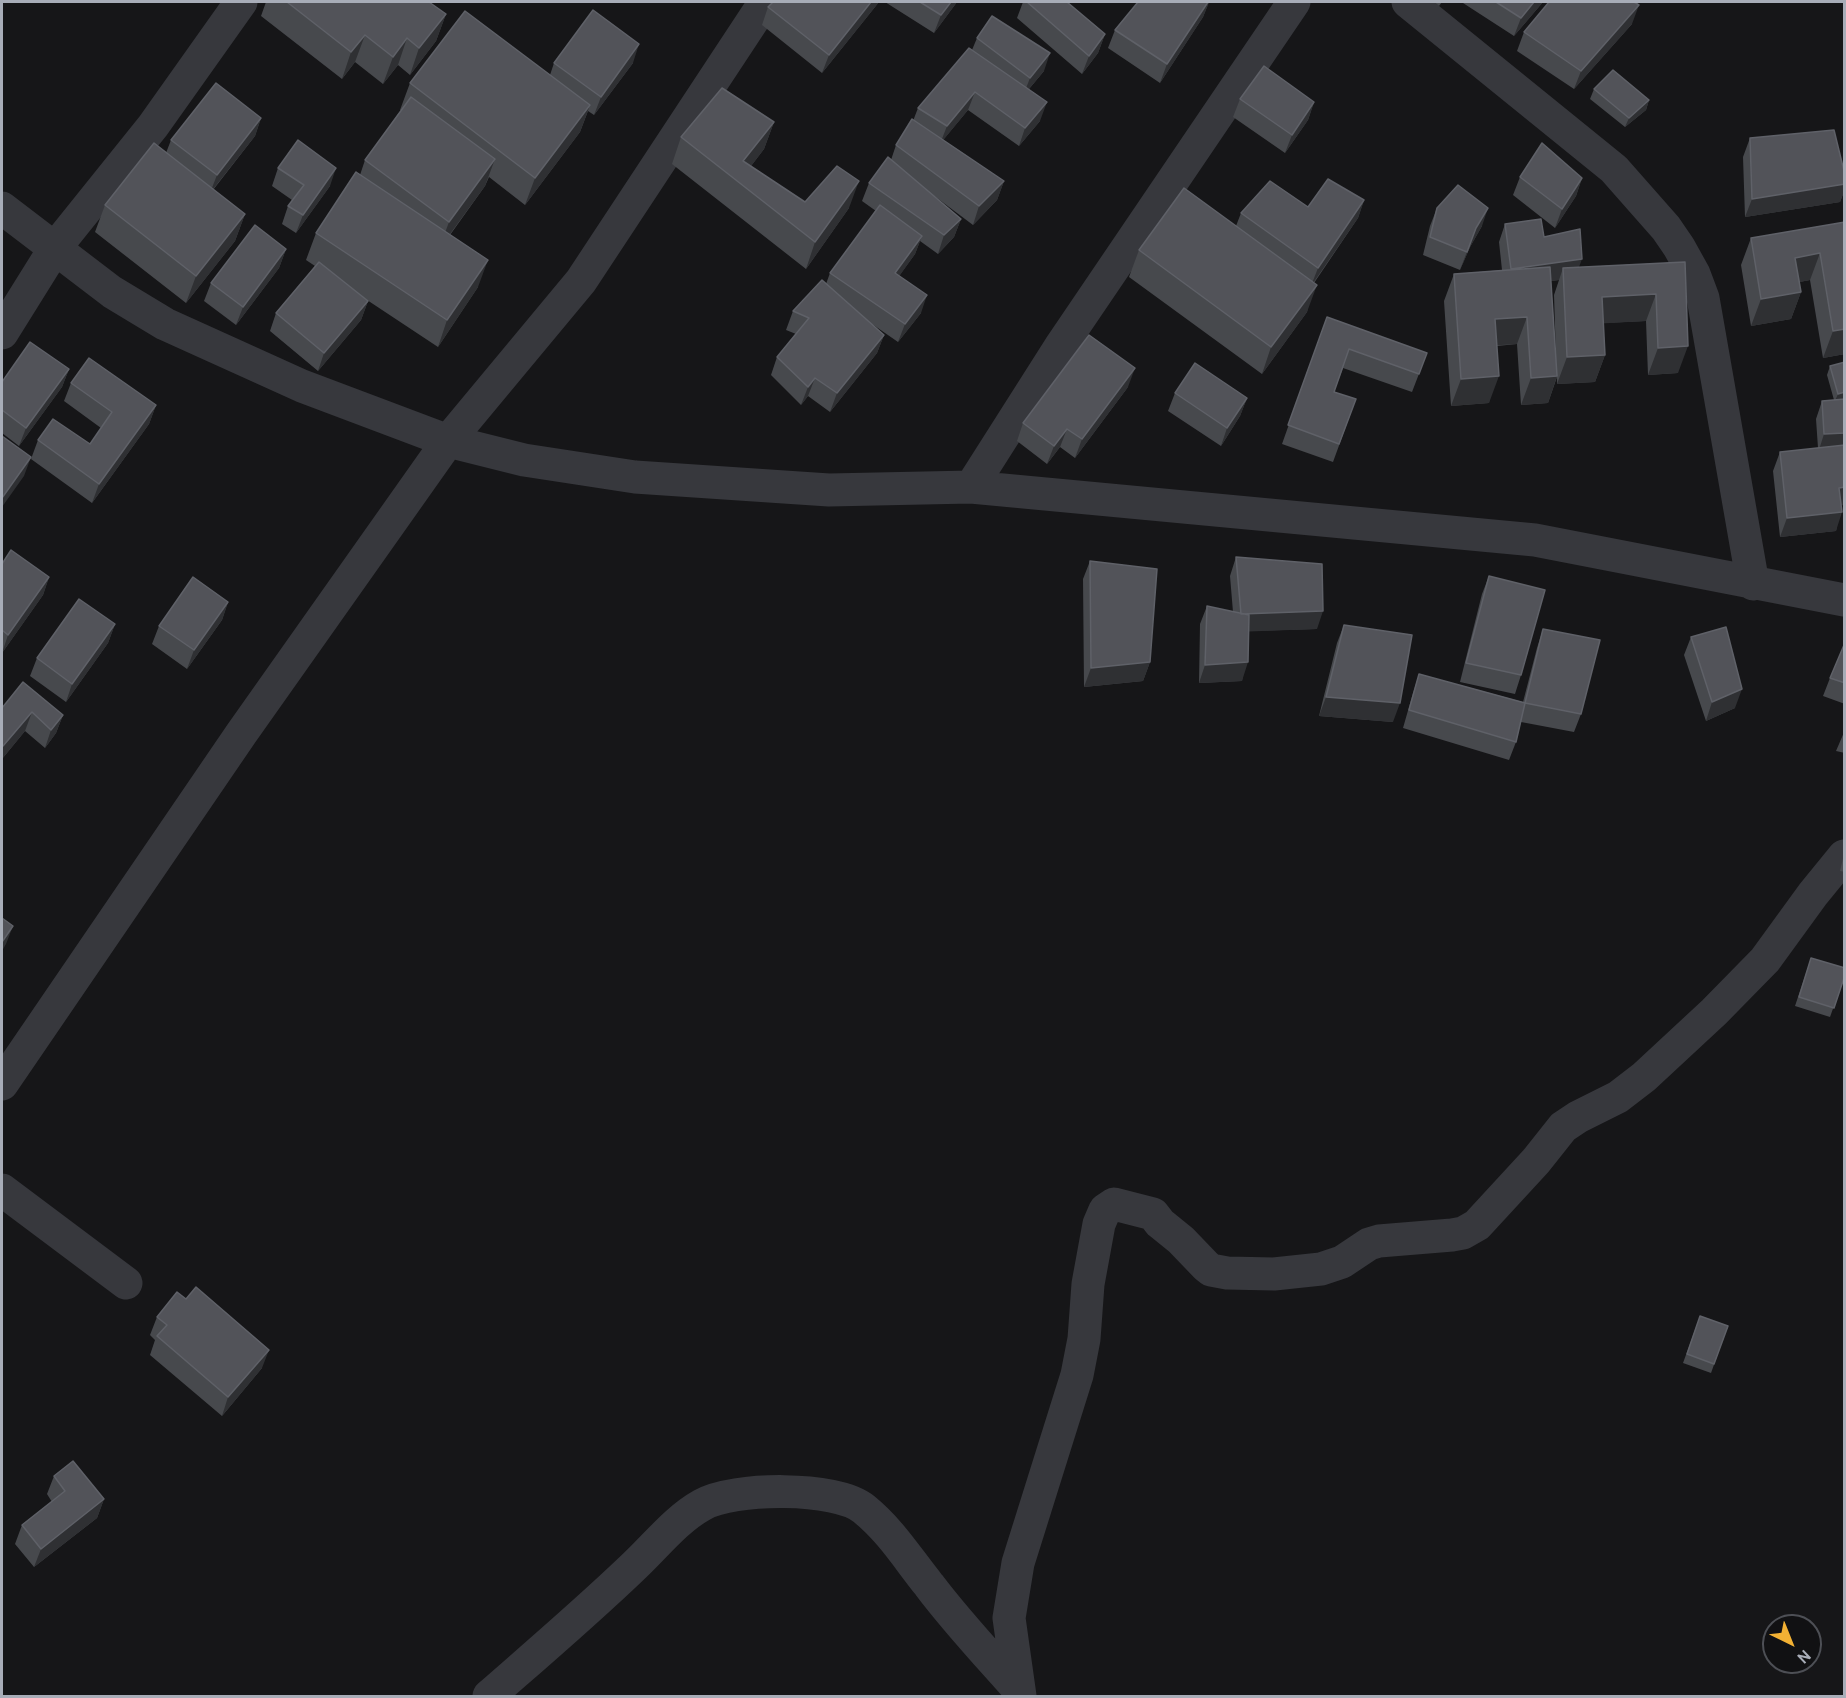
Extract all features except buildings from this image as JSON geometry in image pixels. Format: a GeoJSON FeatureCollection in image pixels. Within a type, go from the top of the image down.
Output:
{"type":"FeatureCollection","features":[{"type":"Feature","properties":{"kind":"street"},"geometry":{"type":"LineString","coordinates":[[2,333],[55,248],[153,126],[241,2]]}},
{"type":"Feature","properties":{"kind":"street"},"geometry":{"type":"LineString","coordinates":[[2,1084],[241,734],[448,441],[581,281],[765,2]]}},
{"type":"Feature","properties":{"kind":"street"},"geometry":{"type":"LineString","coordinates":[[971,487],[1060,347],[1294,2]]}},
{"type":"Feature","properties":{"kind":"street"},"geometry":{"type":"LineString","coordinates":[[1408,2],[1614,169],[1666,228],[1679,247],[1694,274],[1703,298],[1753,584]]}},
{"type":"Feature","properties":{"kind":"street"},"geometry":{"type":"LineString","coordinates":[[2,208],[111,292],[165,324],[302,386],[448,441],[524,460],[635,477],[829,490],[971,487],[1534,540],[1845,600]]}},
{"type":"Feature","properties":{"kind":"street"},"geometry":{"type":"LineString","coordinates":[[1019,1693],[1015,1648],[1009,1618],[1018,1563],[1077,1374],[1084,1339],[1093,1250],[1105,1210],[1114,1204],[1153,1214],[1206,1266],[1219,1272],[1237,1274],[1274,1274],[1322,1269],[1342,1262],[1370,1244],[1379,1241],[1452,1235],[1470,1230],[1495,1208],[1563,1127],[1578,1116],[1618,1097],[1644,1077],[1714,1012],[1765,960],[1813,894],[1845,856]]}},
{"type":"Feature","properties":{"kind":"street"},"geometry":{"type":"LineString","coordinates":[[2,1190],[126,1283]]}},
{"type":"Feature","properties":{"kind":"street"},"geometry":{"type":"LineString","coordinates":[[489,1696],[631,1570],[699,1506],[713,1499],[731,1495],[782,1492],[834,1496],[862,1507],[899,1544],[929,1586],[1019,1693]]}}]}
